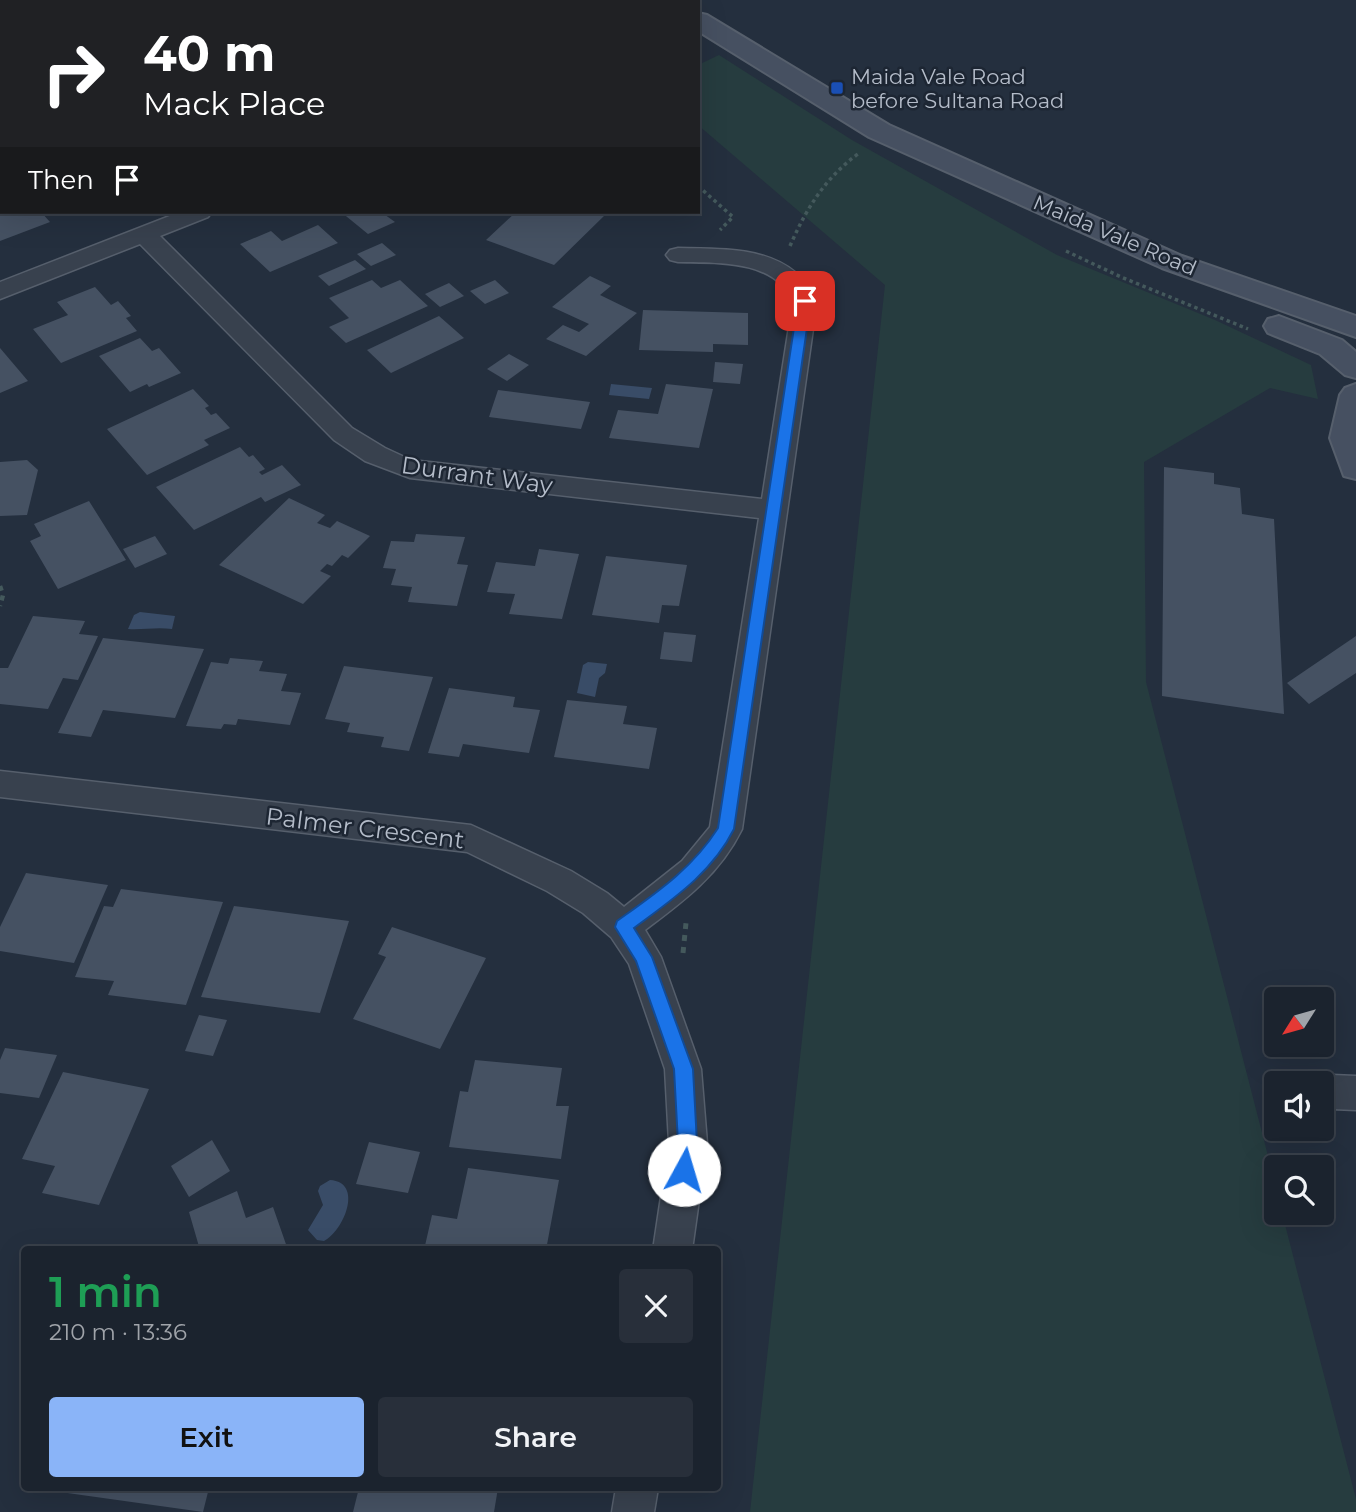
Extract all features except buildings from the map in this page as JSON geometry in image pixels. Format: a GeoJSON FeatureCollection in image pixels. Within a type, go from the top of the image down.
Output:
{"type":"FeatureCollection","features":[{"type":"Feature","properties":{"kind":"main road","name":"Maida Vale Road"},"geometry":{"type":"LineString","coordinates":[[700,21],[879,131],[921,163],[1014,216],[1186,292],[1315,339],[1341,353],[1356,368]]}},
{"type":"Feature","properties":{"kind":"main road","name":"Maida Vale Road"},"geometry":{"type":"LineString","coordinates":[[879,131],[1161,257],[1356,333]]}},
{"type":"Feature","properties":{"kind":"main road"},"geometry":{"type":"LineString","coordinates":[[1356,395],[1346,438],[1356,468]]}},
{"type":"Feature","properties":{"kind":"street"},"geometry":{"type":"LineString","coordinates":[[0,291],[195,214]]}},
{"type":"Feature","properties":{"kind":"street","name":"Durrant Way"},"geometry":{"type":"LineString","coordinates":[[145,235],[343,434],[392,464],[410,470],[773,510]]}},
{"type":"Feature","properties":{"kind":"street"},"geometry":{"type":"LineString","coordinates":[[623,927],[709,857],[726,829],[805,301],[802,288],[793,278],[778,270],[758,263],[713,256],[678,256]]}},
{"type":"Feature","properties":{"kind":"street","name":"Maida Vale Road"},"geometry":{"type":"LineString","coordinates":[[1315,339],[1356,333]]}},
{"type":"Feature","properties":{"kind":"street","name":"Palmer Crescent"},"geometry":{"type":"LineString","coordinates":[[0,784],[471,839],[559,881],[595,903],[623,927],[644,957],[683,1069],[688,1143],[673,1246]]}},
{"type":"Feature","properties":{"kind":"street"},"geometry":{"type":"LineString","coordinates":[[633,1512],[636,1491]]}},
{"type":"Feature","properties":{"kind":"path"},"geometry":{"type":"LineString","coordinates":[[700,188],[733,217],[714,237],[713,256]]}},
{"type":"Feature","properties":{"kind":"path"},"geometry":{"type":"LineString","coordinates":[[1060,248],[1121,277],[1255,332]]}},
{"type":"Feature","properties":{"kind":"path"},"geometry":{"type":"LineString","coordinates":[[0,586],[3,595],[0,606]]}},
{"type":"Feature","properties":{"kind":"green space"},"geometry":{"type":"Polygon","coordinates":[[[719,55],[852,140],[1057,255],[1215,320],[1311,365],[1318,399],[1270,388],[1144,462],[1146,682],[1268,1155],[1264,1155],[1264,1225],[1285,1225],[1356,1499],[1356,1512],[750,1512],[885,285],[700,127],[700,64],[719,55]]]}},
{"type":"Feature","properties":{"kind":"water"},"geometry":{"type":"Polygon","coordinates":[[[611,384],[652,388],[649,399],[609,395],[611,384]]]}},
{"type":"Feature","properties":{"kind":"water"},"geometry":{"type":"Polygon","coordinates":[[[140,612],[175,616],[172,629],[128,629],[134,615],[140,612]]]}},
{"type":"Feature","properties":{"kind":"water"},"geometry":{"type":"Polygon","coordinates":[[[588,662],[607,664],[605,673],[599,678],[595,697],[577,693],[583,665],[588,662]]]}},
{"type":"Feature","properties":{"kind":"water"},"geometry":{"type":"Polygon","coordinates":[[[330,1180],[340,1183],[346,1189],[347,1208],[344,1218],[331,1236],[324,1241],[317,1240],[308,1230],[323,1205],[318,1191],[320,1186],[330,1180]]]}},
{"type":"Feature","properties":{"kind":"place","name":"Maida Vale Road before Sultana Road"},"geometry":{"type":"Point","coordinates":[837,88]}},
{"type":"Feature","properties":{"kind":"route"},"geometry":{"type":"LineString","coordinates":[[684,1170],[688,1143],[683,1069],[644,957],[623,927],[681,883],[709,857],[726,829],[805,301]]}}]}
